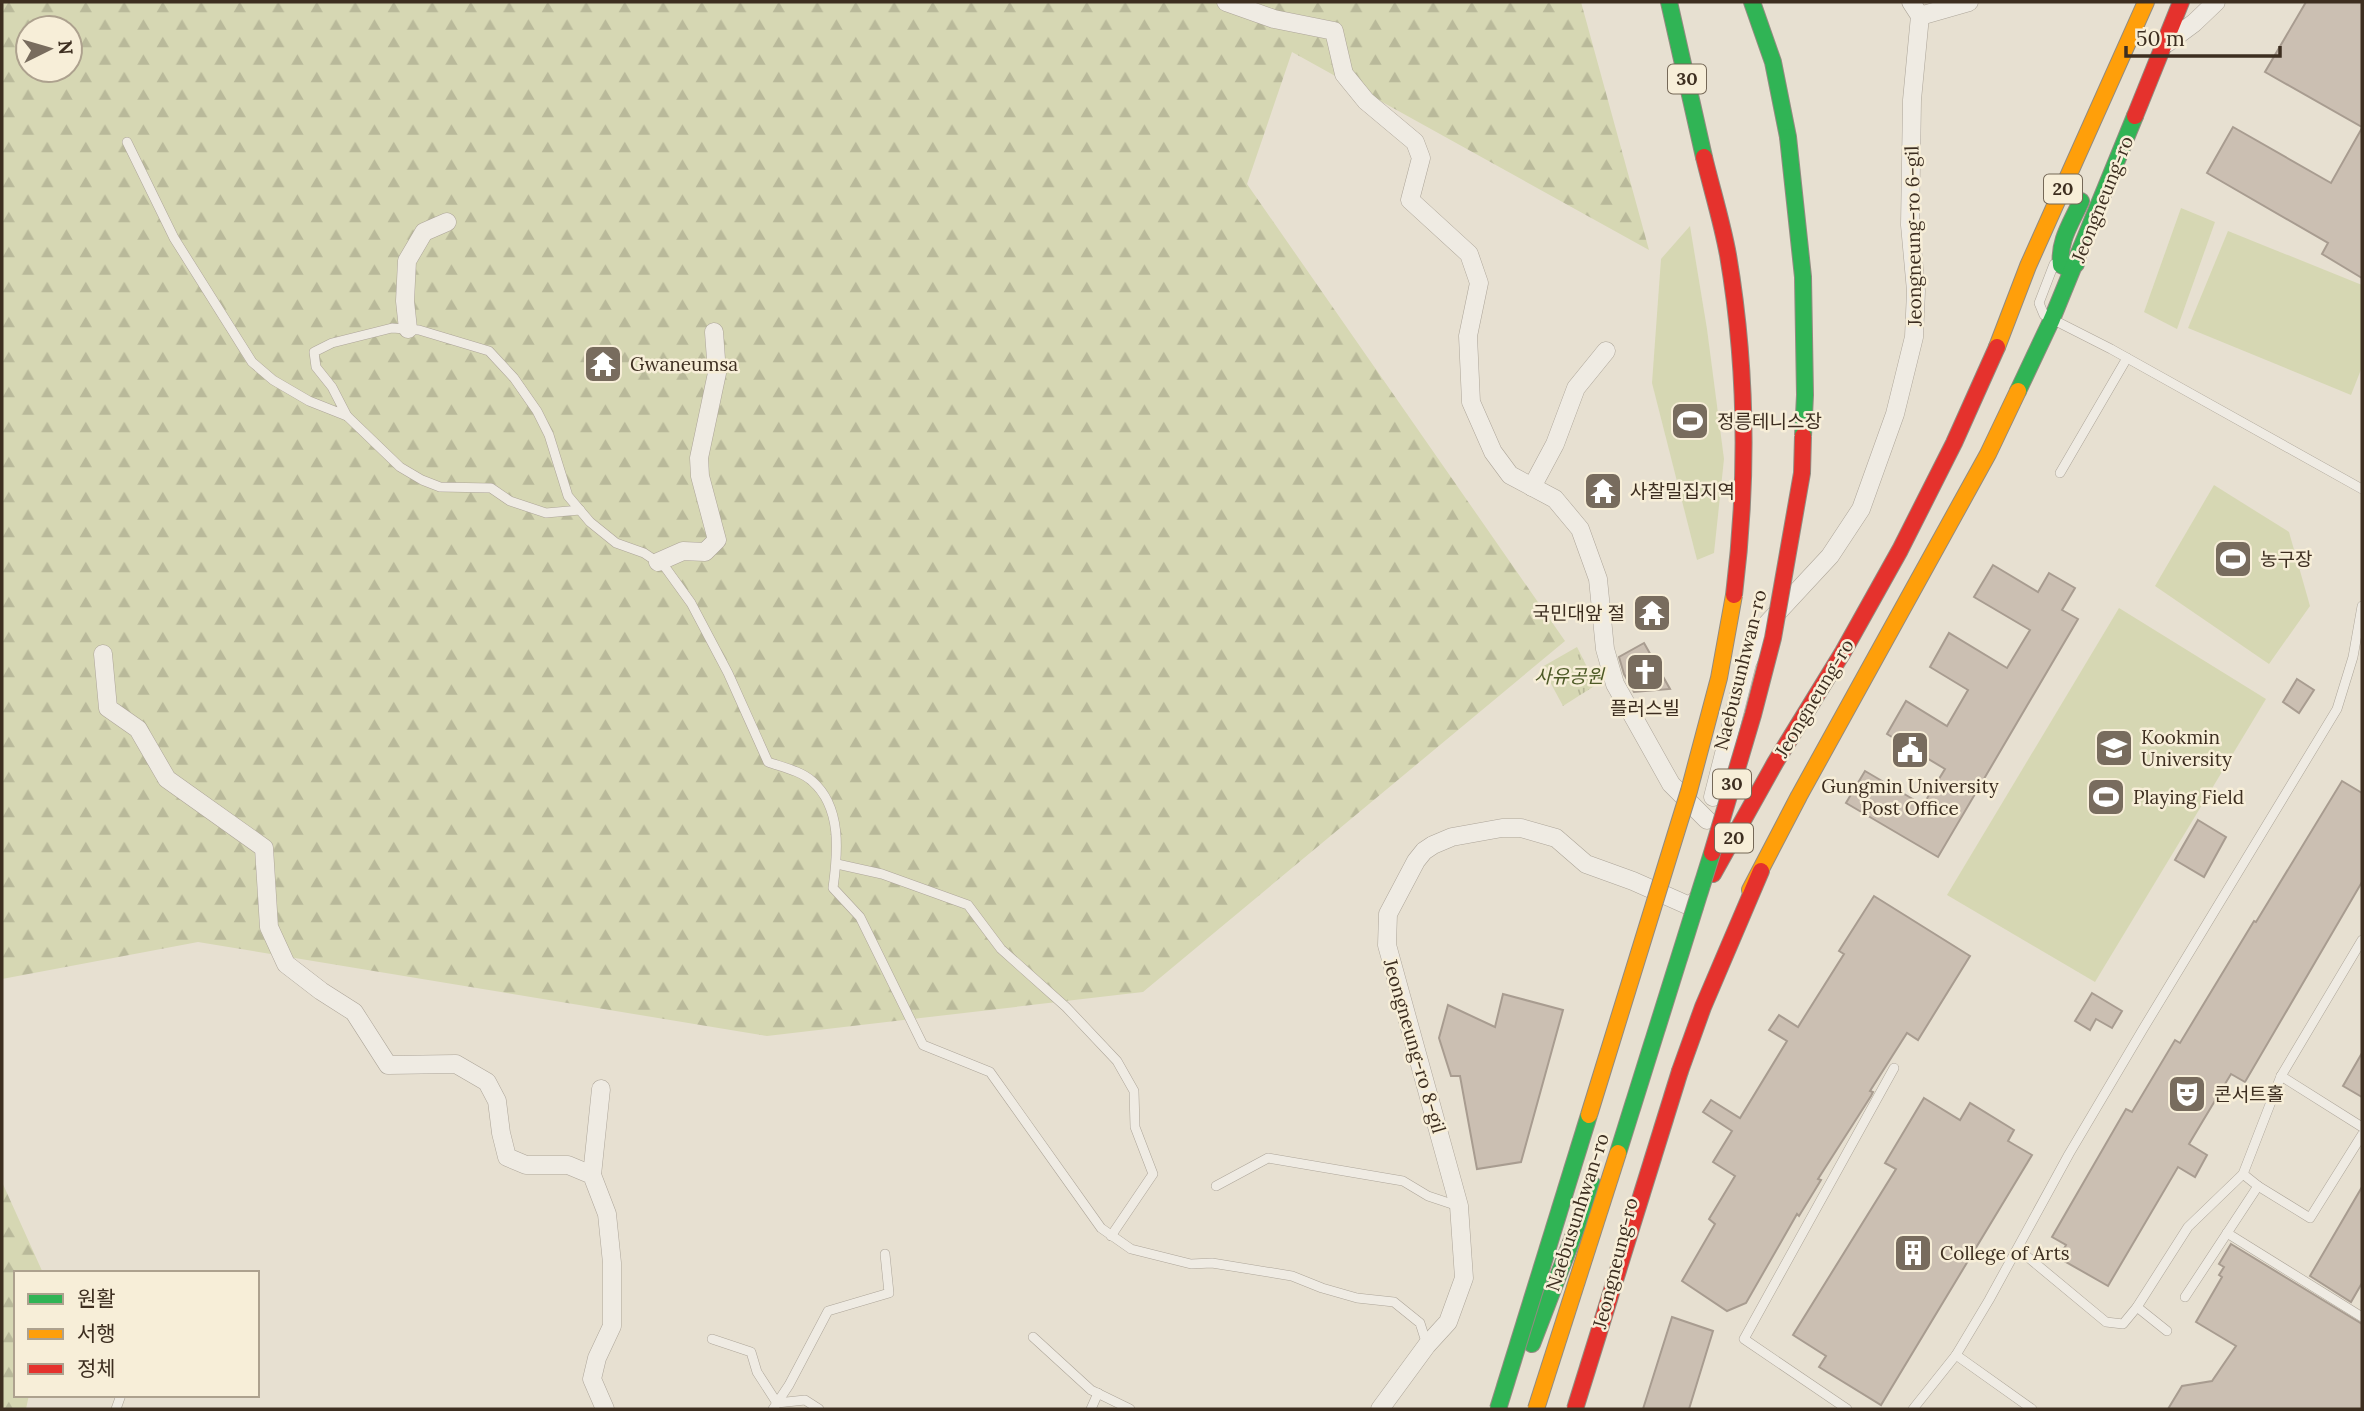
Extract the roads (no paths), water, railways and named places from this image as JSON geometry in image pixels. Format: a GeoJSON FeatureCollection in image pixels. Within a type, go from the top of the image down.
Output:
{"type":"FeatureCollection","features":[{"type":"Feature","properties":{"kind":"main road","name":"Naebusunhwan-ro"},"geometry":{"type":"LineString","coordinates":[[1498,1409],[1689,791],[1732,611],[1744,469],[1737,328],[1727,253],[1669,2]]}},
{"type":"Feature","properties":{"kind":"main road","name":"Naebusunhwan-ro"},"geometry":{"type":"LineString","coordinates":[[1536,1409],[1677,969],[1753,715],[1773,638],[1802,473],[1805,395],[1802,277],[1788,137],[1773,62],[1752,2]]}},
{"type":"Feature","properties":{"kind":"main road","name":"Jeongneung-ro"},"geometry":{"type":"LineString","coordinates":[[1520,1409],[1654,997],[1694,908],[1775,763],[1843,652],[1900,550],[1954,443],[1990,364],[2028,266],[2146,2]]}},
{"type":"Feature","properties":{"kind":"main road","name":"Jeongneung-ro"},"geometry":{"type":"LineString","coordinates":[[1582,1408],[1602,1299],[1640,1164],[1689,1008],[1706,969],[1799,796],[1988,454],[2076,264],[2182,4]]}},
{"type":"Feature","properties":{"kind":"main road"},"geometry":{"type":"LineString","coordinates":[[2111,80],[2111,129]]}},
{"type":"Feature","properties":{"kind":"main road"},"geometry":{"type":"LineString","coordinates":[[2076,264],[2069,267],[2061,265],[2061,246],[2087,188]]}},
{"type":"Feature","properties":{"kind":"main road","name":"Jeongneung-ro"},"geometry":{"type":"LineString","coordinates":[[1582,1408],[1619,1307],[1761,871]]}},
{"type":"Feature","properties":{"kind":"main road"},"geometry":{"type":"LineString","coordinates":[[1582,1408],[1680,1071],[1703,1007],[1761,871]]}},
{"type":"Feature","properties":{"kind":"main road","name":"Jeongneung-ro"},"geometry":{"type":"LineString","coordinates":[[1619,1307],[1640,1164]]}},
{"type":"Feature","properties":{"kind":"main road"},"geometry":{"type":"LineString","coordinates":[[1507,1409],[1593,1185]]}},
{"type":"Feature","properties":{"kind":"street"},"geometry":{"type":"LineString","coordinates":[[1226,2],[1274,19],[1335,31],[1344,74],[1366,101],[1415,142],[1421,158],[1410,200],[1469,254],[1479,283],[1468,336],[1471,402],[1493,452],[1510,475],[1556,499],[1580,529],[1598,579],[1605,649],[1615,684],[1671,784],[1707,820]]}},
{"type":"Feature","properties":{"kind":"street","name":"Jeongneung-ro 6-gil"},"geometry":{"type":"LineString","coordinates":[[1694,908],[1707,820],[1747,663],[1765,626],[1830,556],[1861,509],[1895,414],[1914,337],[1916,291],[1910,225],[1916,9],[1969,2]]}},
{"type":"Feature","properties":{"kind":"street"},"geometry":{"type":"LineString","coordinates":[[2164,45],[2194,23],[2216,2]]}},
{"type":"Feature","properties":{"kind":"street"},"geometry":{"type":"LineString","coordinates":[[408,330],[405,301],[407,261],[424,232],[447,222]]}},
{"type":"Feature","properties":{"kind":"street"},"geometry":{"type":"LineString","coordinates":[[658,562],[683,551],[705,552],[717,540],[700,476],[699,458],[717,373],[714,332]]}},
{"type":"Feature","properties":{"kind":"street"},"geometry":{"type":"LineString","coordinates":[[1532,487],[1555,444],[1576,388],[1606,351]]}},
{"type":"Feature","properties":{"kind":"street"},"geometry":{"type":"LineString","coordinates":[[103,654],[108,708],[138,729],[167,779],[264,848],[270,927],[286,964],[354,1012],[388,1065],[456,1064],[487,1082],[497,1101],[500,1133],[506,1157],[526,1165],[568,1165],[592,1175]]}},
{"type":"Feature","properties":{"kind":"street","name":"Jeongneung-ro 8-gil"},"geometry":{"type":"LineString","coordinates":[[1380,1409],[1427,1345],[1448,1322],[1464,1278],[1459,1206],[1387,945],[1388,914],[1416,861],[1424,851],[1441,841],[1502,828],[1521,828],[1556,838],[1586,864],[1694,908]]}},
{"type":"Feature","properties":{"kind":"street"},"geometry":{"type":"LineString","coordinates":[[601,1089],[592,1175],[607,1214],[612,1263],[612,1326],[597,1358],[592,1379],[605,1409]]}},
{"type":"Feature","properties":{"kind":"lane"},"geometry":{"type":"LineString","coordinates":[[127,142],[174,238],[252,362],[273,380],[309,401],[347,416]]}},
{"type":"Feature","properties":{"kind":"lane"},"geometry":{"type":"LineString","coordinates":[[2061,246],[2039,303],[2044,315],[2127,358],[2362,489]]}},
{"type":"Feature","properties":{"kind":"lane"},"geometry":{"type":"LineString","coordinates":[[580,510],[546,513],[510,501],[491,488],[440,487],[422,481],[400,467],[347,416],[332,387],[316,367],[314,352],[332,343],[392,328],[419,330],[489,351],[514,378],[537,411],[549,435],[568,496],[580,510],[590,523],[616,543],[644,553],[665,567],[691,603],[768,762],[812,780],[830,803],[838,854],[833,888],[860,917],[923,1045],[990,1072],[1101,1228],[1131,1249],[1164,1258],[1191,1264],[1212,1263],[1292,1276],[1357,1298],[1394,1302],[1420,1323],[1427,1345]]}},
{"type":"Feature","properties":{"kind":"lane"},"geometry":{"type":"LineString","coordinates":[[2060,473],[2127,358]]}},
{"type":"Feature","properties":{"kind":"lane"},"geometry":{"type":"LineString","coordinates":[[1913,1409],[1956,1355],[2069,1154],[2337,709],[2353,657],[2362,606]]}},
{"type":"Feature","properties":{"kind":"lane"},"geometry":{"type":"LineString","coordinates":[[836,864],[882,874],[968,905],[1000,949],[1066,1007],[1117,1061],[1133,1091],[1135,1127],[1153,1174],[1111,1236]]}},
{"type":"Feature","properties":{"kind":"lane"},"geometry":{"type":"LineString","coordinates":[[2018,1249],[2106,1322],[2123,1324],[2137,1307],[2188,1227],[2243,1174],[2281,1076],[2362,940]]}},
{"type":"Feature","properties":{"kind":"lane"},"geometry":{"type":"LineString","coordinates":[[1847,1409],[1744,1339],[1895,1068]]}},
{"type":"Feature","properties":{"kind":"lane"},"geometry":{"type":"LineString","coordinates":[[2281,1076],[2362,1127]]}},
{"type":"Feature","properties":{"kind":"lane"},"geometry":{"type":"LineString","coordinates":[[2243,1174],[2310,1218],[2362,1135]]}},
{"type":"Feature","properties":{"kind":"lane"},"geometry":{"type":"LineString","coordinates":[[1216,1186],[1268,1158],[1403,1181],[1428,1196],[1459,1206]]}},
{"type":"Feature","properties":{"kind":"lane"},"geometry":{"type":"LineString","coordinates":[[2185,1297],[2258,1186]]}},
{"type":"Feature","properties":{"kind":"lane"},"geometry":{"type":"LineString","coordinates":[[2227,1233],[2362,1317]]}},
{"type":"Feature","properties":{"kind":"lane"},"geometry":{"type":"LineString","coordinates":[[775,1406],[828,1311],[889,1293],[885,1254]]}},
{"type":"Feature","properties":{"kind":"lane"},"geometry":{"type":"LineString","coordinates":[[2137,1307],[2167,1331]]}},
{"type":"Feature","properties":{"kind":"lane"},"geometry":{"type":"LineString","coordinates":[[1033,1338],[1098,1393],[1130,1409]]}},
{"type":"Feature","properties":{"kind":"lane"},"geometry":{"type":"LineString","coordinates":[[712,1339],[751,1352],[757,1372],[775,1406]]}},
{"type":"Feature","properties":{"kind":"lane"},"geometry":{"type":"LineString","coordinates":[[1956,1355],[2032,1409]]}},
{"type":"Feature","properties":{"kind":"lane"},"geometry":{"type":"LineString","coordinates":[[1091,1409],[1098,1393]]}},
{"type":"Feature","properties":{"kind":"lane"},"geometry":{"type":"LineString","coordinates":[[775,1406],[805,1400],[819,1409]]}},
{"type":"Feature","properties":{"kind":"place","name":"Gwaneumsa"},"geometry":{"type":"Point","coordinates":[603,364]}},
{"type":"Feature","properties":{"kind":"place","name":"정릉테니스장"},"geometry":{"type":"Point","coordinates":[1690,421]}},
{"type":"Feature","properties":{"kind":"place","name":"사찰밀집지역"},"geometry":{"type":"Point","coordinates":[1603,491]}},
{"type":"Feature","properties":{"kind":"place","name":"농구장"},"geometry":{"type":"Point","coordinates":[2233,559]}},
{"type":"Feature","properties":{"kind":"place","name":"국민대앞 절"},"geometry":{"type":"Point","coordinates":[1652,613]}},
{"type":"Feature","properties":{"kind":"place","name":"플러스빌"},"geometry":{"type":"Point","coordinates":[1645,672]}},
{"type":"Feature","properties":{"kind":"place","name":"Kookmin University"},"geometry":{"type":"Point","coordinates":[2114,748]}},
{"type":"Feature","properties":{"kind":"place","name":"Gungmin University Post Office"},"geometry":{"type":"Point","coordinates":[1910,750]}},
{"type":"Feature","properties":{"kind":"place","name":"Playing Field"},"geometry":{"type":"Point","coordinates":[2106,797]}},
{"type":"Feature","properties":{"kind":"place","name":"콘서트홀"},"geometry":{"type":"Point","coordinates":[2187,1094]}},
{"type":"Feature","properties":{"kind":"place","name":"College of Arts"},"geometry":{"type":"Point","coordinates":[1913,1253]}},
{"type":"Feature","properties":{"kind":"park label","name":"사유공원"},"geometry":{"type":"Point","coordinates":[1569,676]}}]}
